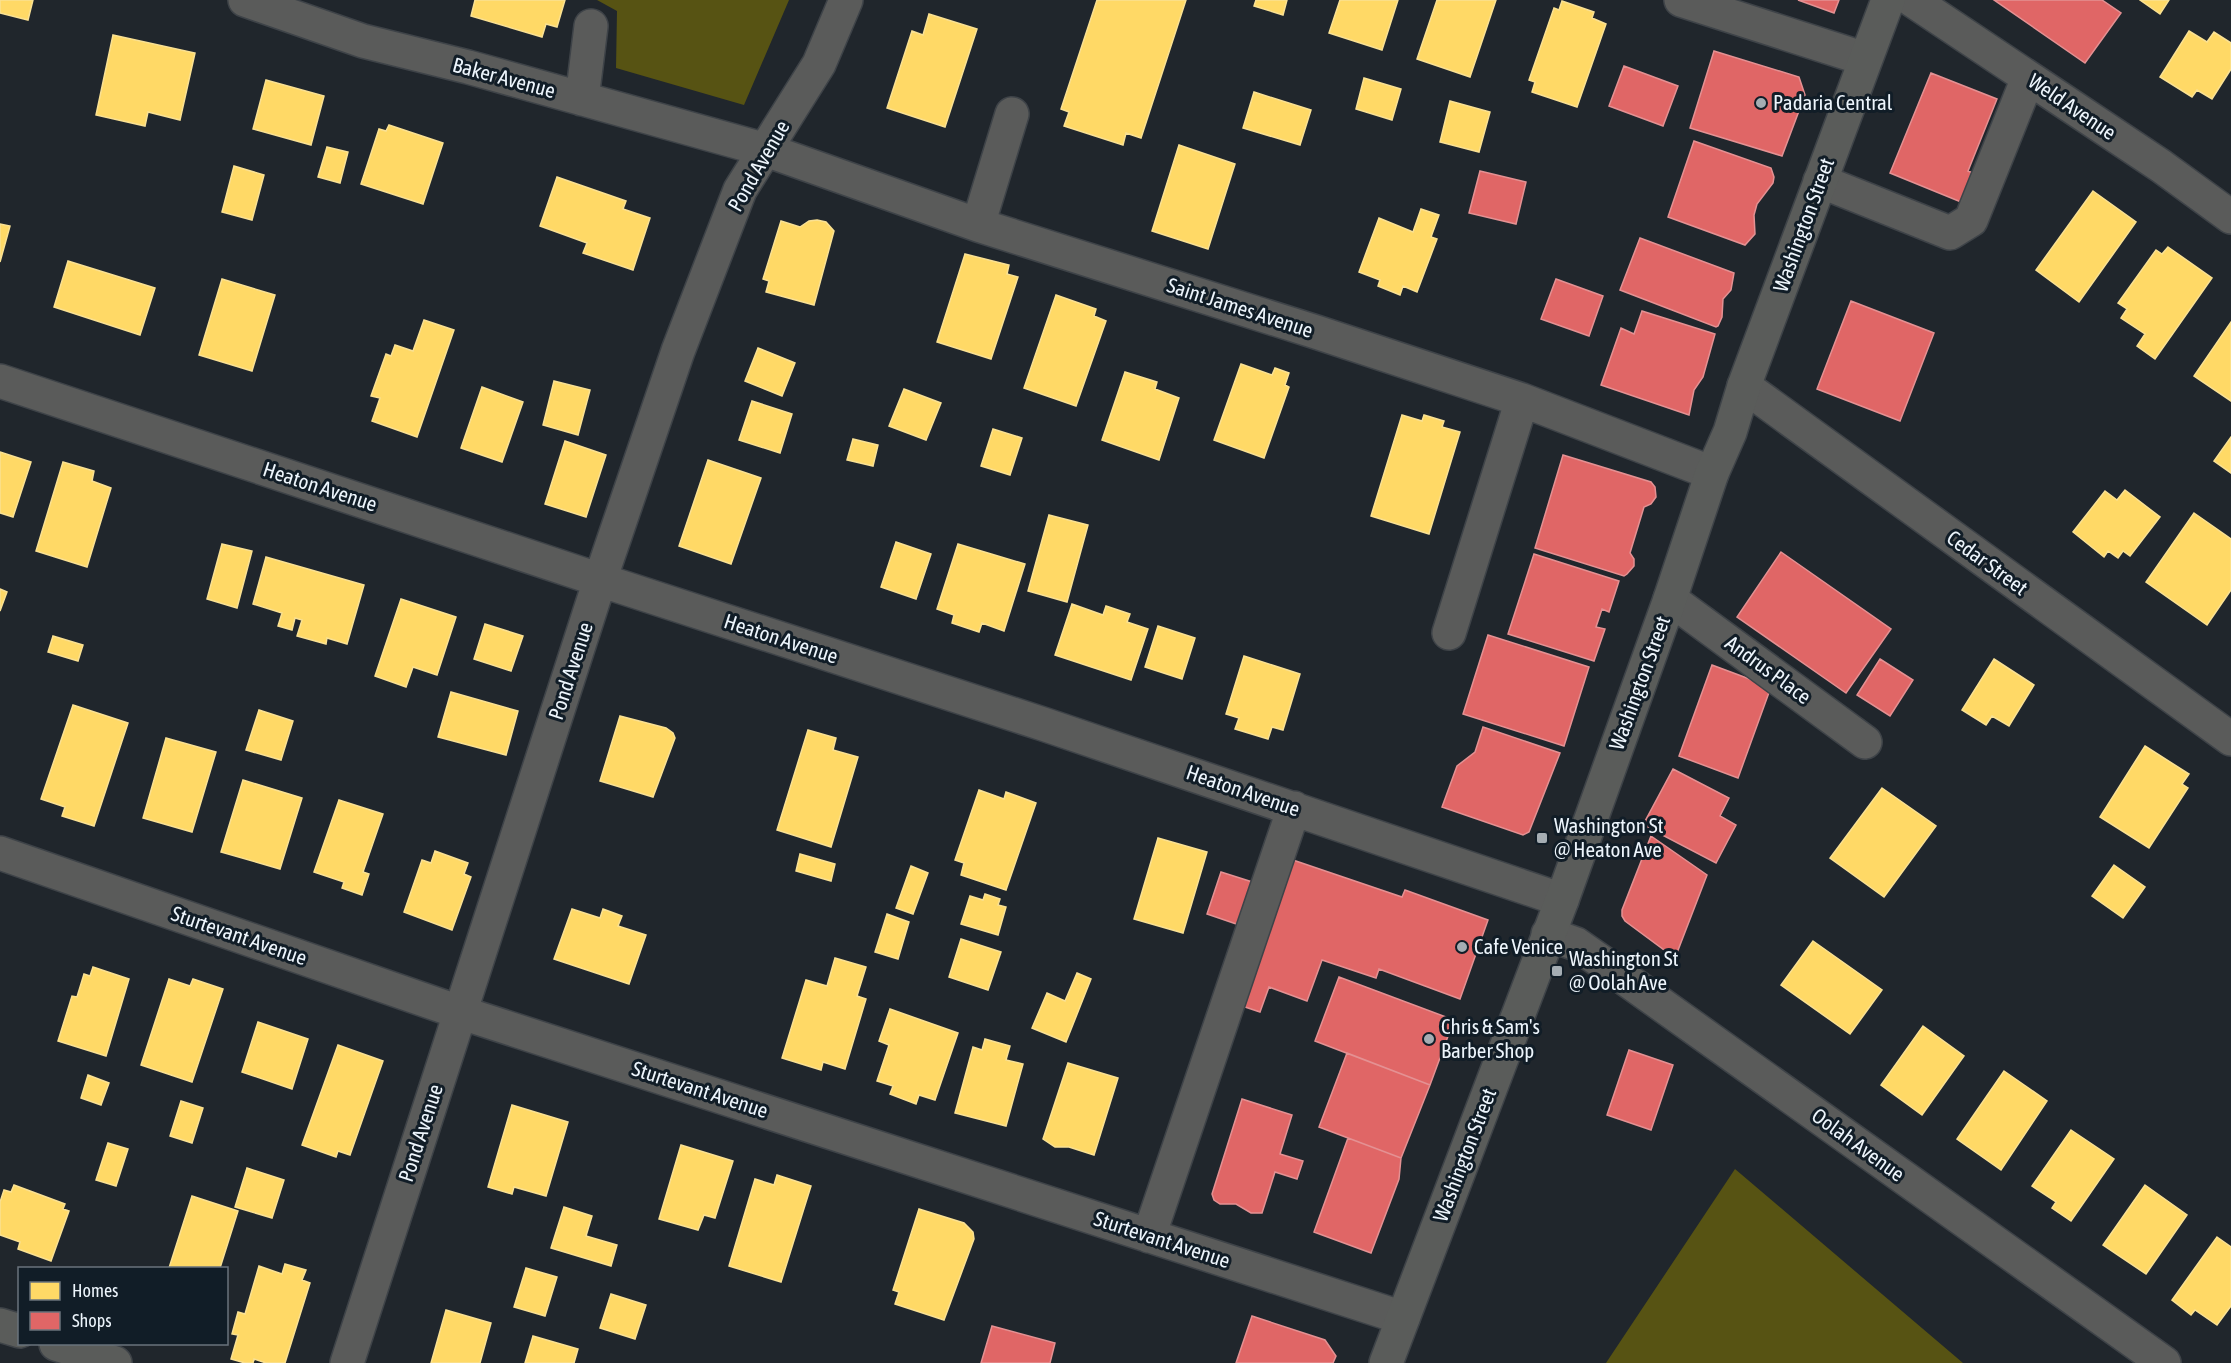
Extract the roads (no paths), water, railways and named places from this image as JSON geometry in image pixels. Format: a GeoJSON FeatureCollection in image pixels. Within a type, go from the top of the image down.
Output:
{"type":"FeatureCollection","features":[{"type":"Feature","properties":{"kind":"main road","name":"Washington Street"},"geometry":{"type":"LineString","coordinates":[[1386,1363],[1562,900],[1670,598],[1712,473],[1730,432],[1744,386],[1888,0]]}},
{"type":"Feature","properties":{"kind":"main road"},"geometry":{"type":"LineString","coordinates":[[0,1325],[18,1330]]}},
{"type":"Feature","properties":{"kind":"main road"},"geometry":{"type":"LineString","coordinates":[[59,1345],[115,1363]]}},
{"type":"Feature","properties":{"kind":"street","name":"Baker Avenue"},"geometry":{"type":"LineString","coordinates":[[244,0],[363,40],[766,150]]}},
{"type":"Feature","properties":{"kind":"street","name":"Pond Avenue"},"geometry":{"type":"LineString","coordinates":[[347,1363],[600,580],[678,351],[740,190],[819,64],[846,0]]}},
{"type":"Feature","properties":{"kind":"street"},"geometry":{"type":"LineString","coordinates":[[1681,0],[1865,59]]}},
{"type":"Feature","properties":{"kind":"street","name":"Weld Avenue"},"geometry":{"type":"LineString","coordinates":[[1912,0],[2161,166],[2231,217]]}},
{"type":"Feature","properties":{"kind":"street"},"geometry":{"type":"LineString","coordinates":[[582,99],[591,26]]}},
{"type":"Feature","properties":{"kind":"street"},"geometry":{"type":"LineString","coordinates":[[1820,180],[1950,233],[1971,220],[2028,78]]}},
{"type":"Feature","properties":{"kind":"street"},"geometry":{"type":"LineString","coordinates":[[978,225],[1012,114]]}},
{"type":"Feature","properties":{"kind":"street","name":"Saint James Avenue"},"geometry":{"type":"LineString","coordinates":[[766,150],[978,225],[1316,332],[1521,400],[1712,473]]}},
{"type":"Feature","properties":{"kind":"street","name":"Heaton Avenue"},"geometry":{"type":"LineString","coordinates":[[0,381],[1294,808],[1562,900]]}},
{"type":"Feature","properties":{"kind":"street","name":"Cedar Street"},"geometry":{"type":"LineString","coordinates":[[1744,386],[2231,739]]}},
{"type":"Feature","properties":{"kind":"street"},"geometry":{"type":"LineString","coordinates":[[1449,633],[1521,400]]}},
{"type":"Feature","properties":{"kind":"street","name":"Andrus Place"},"geometry":{"type":"LineString","coordinates":[[1670,598],[1866,742]]}},
{"type":"Feature","properties":{"kind":"street"},"geometry":{"type":"LineString","coordinates":[[1149,1236],[1294,808]]}},
{"type":"Feature","properties":{"kind":"street","name":"Sturtevant Avenue"},"geometry":{"type":"LineString","coordinates":[[0,853],[459,1012],[1403,1318]]}},
{"type":"Feature","properties":{"kind":"street","name":"Oolah Avenue"},"geometry":{"type":"LineString","coordinates":[[1548,934],[1575,944],[1599,960],[2164,1363]]}},
{"type":"Feature","properties":{"kind":"place","name":"Padaria Central"},"geometry":{"type":"Point","coordinates":[1761,103]}},
{"type":"Feature","properties":{"kind":"place","name":"Washington St @ Heaton Ave"},"geometry":{"type":"Point","coordinates":[1542,838]}},
{"type":"Feature","properties":{"kind":"place","name":"Cafe Venice"},"geometry":{"type":"Point","coordinates":[1462,947]}},
{"type":"Feature","properties":{"kind":"place","name":"Washington St @ Oolah Ave"},"geometry":{"type":"Point","coordinates":[1557,971]}},
{"type":"Feature","properties":{"kind":"place","name":"Chris & Sam's Barber Shop"},"geometry":{"type":"Point","coordinates":[1429,1039]}}]}
